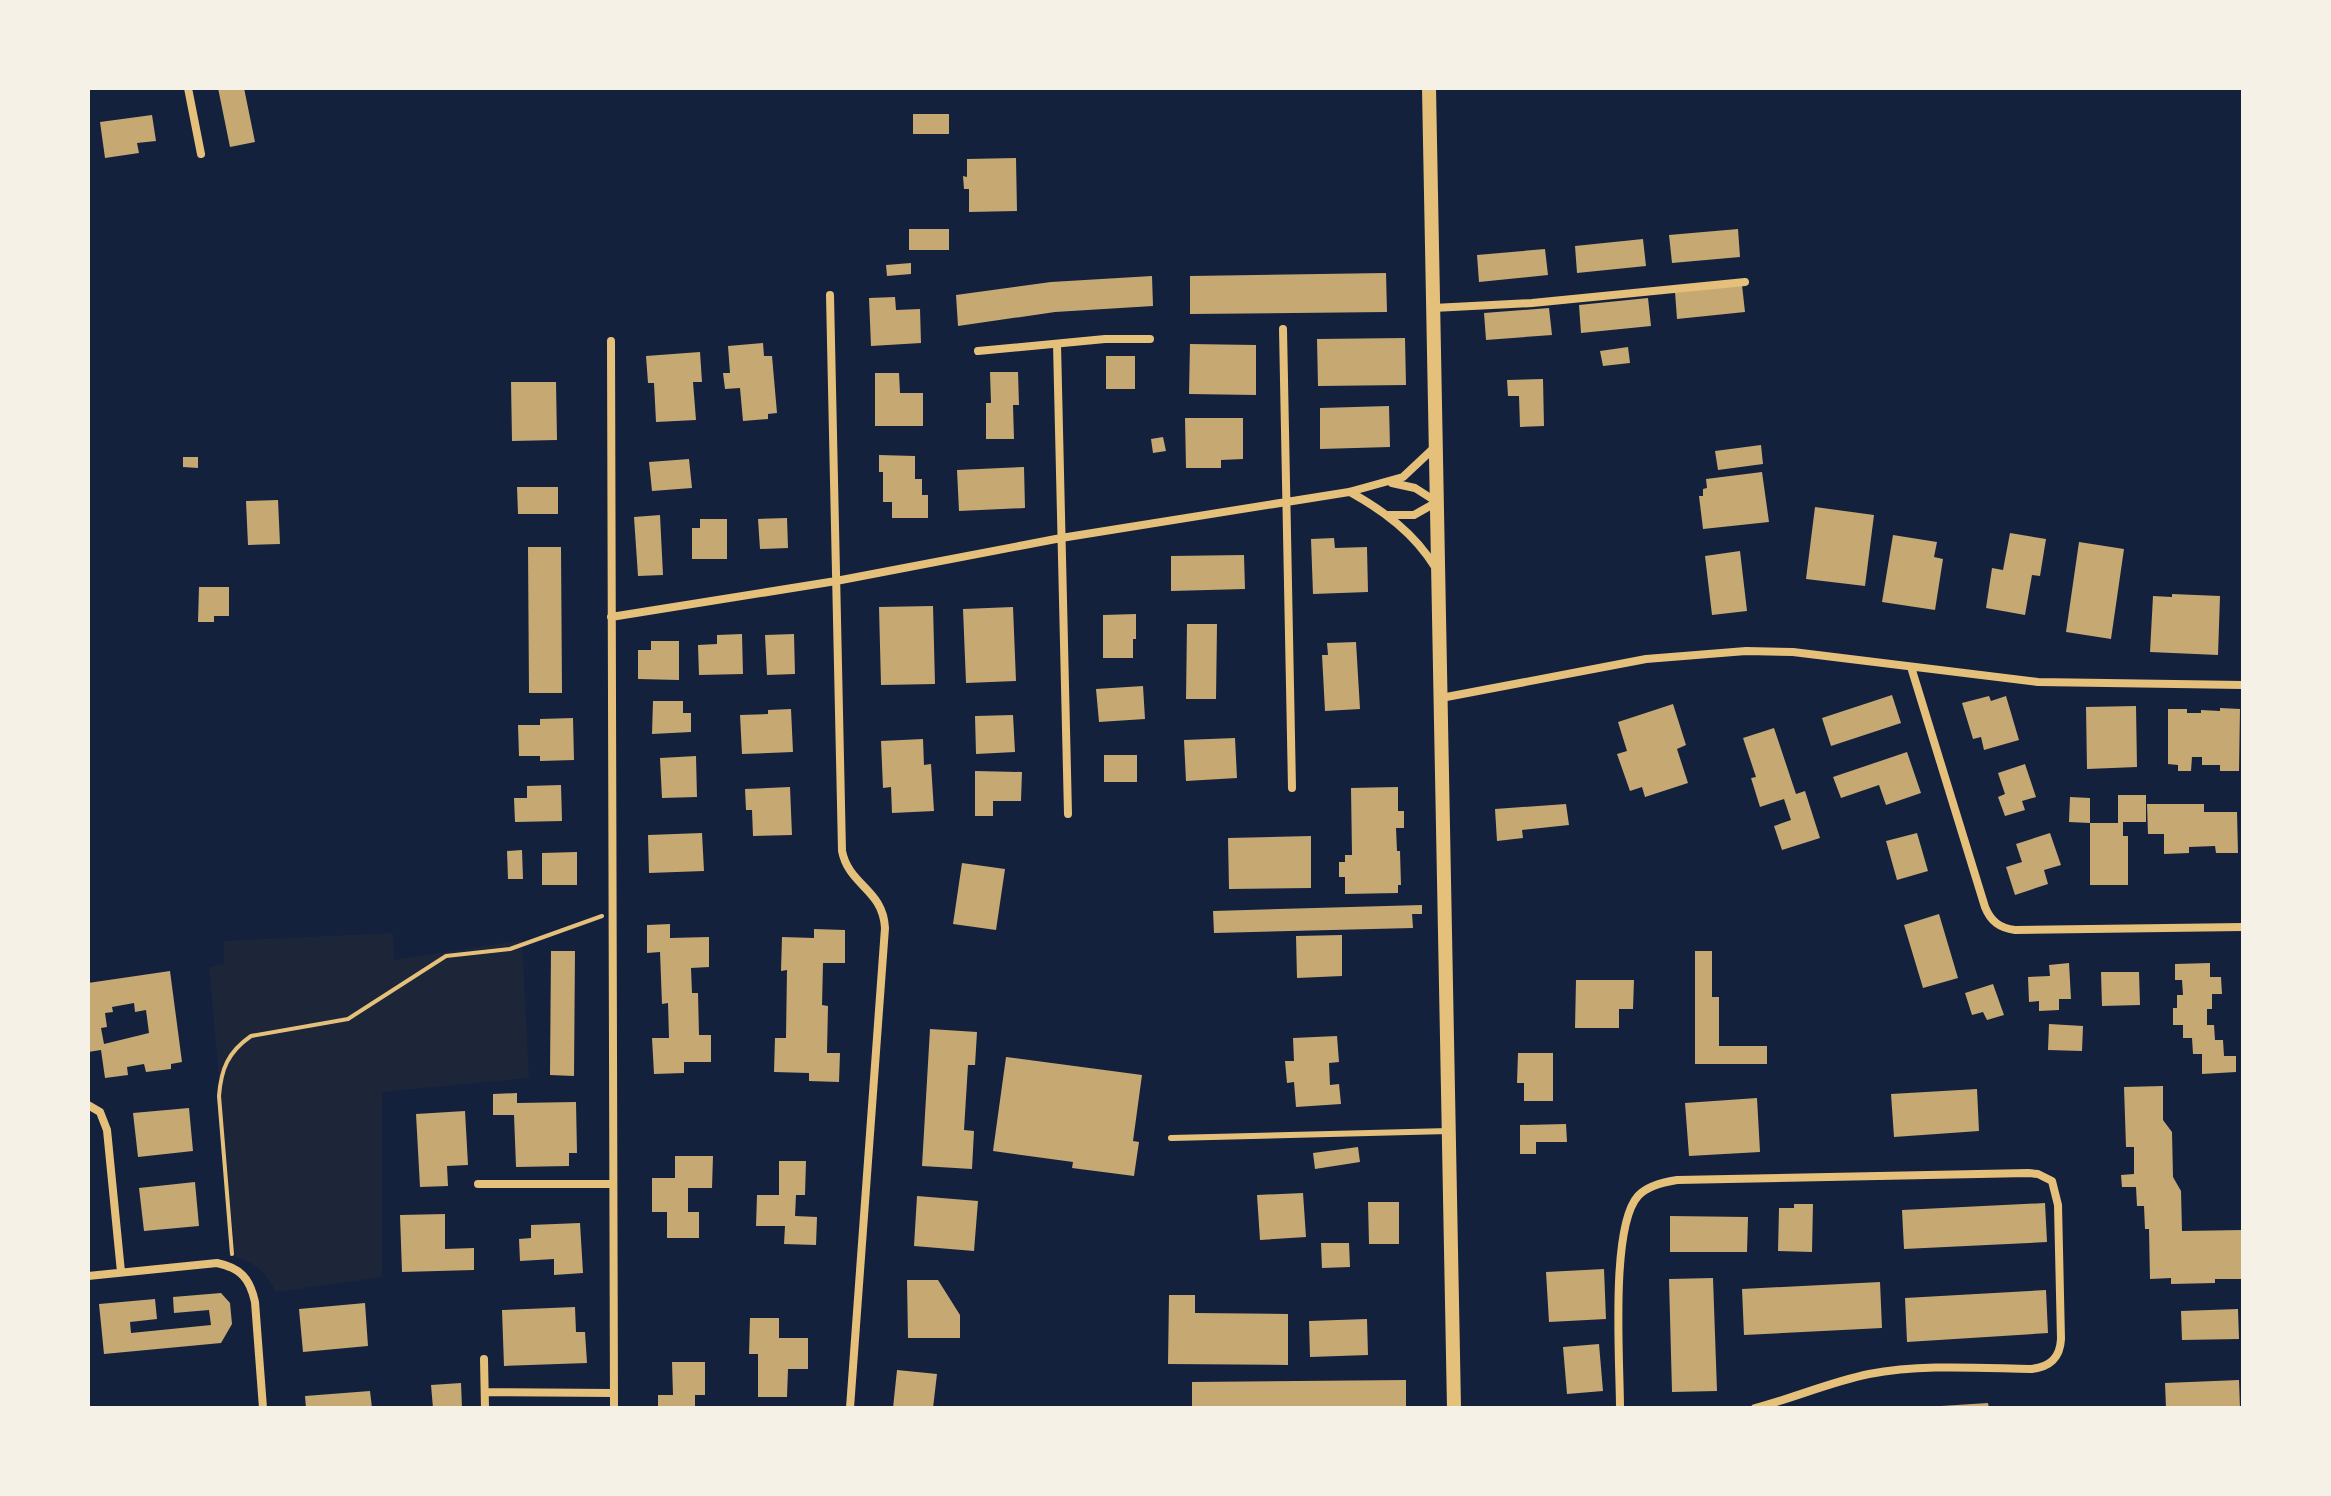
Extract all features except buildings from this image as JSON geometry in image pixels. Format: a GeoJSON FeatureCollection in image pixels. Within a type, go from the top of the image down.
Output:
{"type":"FeatureCollection","features":[{"type":"Feature","properties":{"kind":"street"},"geometry":{"type":"LineString","coordinates":[[188,88],[201,154]]}},
{"type":"Feature","properties":{"kind":"street"},"geometry":{"type":"LineString","coordinates":[[1429,88],[1454,1408]]}},
{"type":"Feature","properties":{"kind":"street"},"geometry":{"type":"LineString","coordinates":[[1433,308],[1532,303],[1745,282]]}},
{"type":"Feature","properties":{"kind":"street"},"geometry":{"type":"LineString","coordinates":[[830,295],[842,851],[851,873],[875,896],[883,910],[885,942],[850,1408]]}},
{"type":"Feature","properties":{"kind":"street"},"geometry":{"type":"LineString","coordinates":[[1283,329],[1292,788]]}},
{"type":"Feature","properties":{"kind":"street"},"geometry":{"type":"LineString","coordinates":[[978,351],[1105,339],[1150,339]]}},
{"type":"Feature","properties":{"kind":"street"},"geometry":{"type":"LineString","coordinates":[[611,341],[614,1408]]}},
{"type":"Feature","properties":{"kind":"street"},"geometry":{"type":"LineString","coordinates":[[1057,344],[1068,814]]}},
{"type":"Feature","properties":{"kind":"street"},"geometry":{"type":"LineString","coordinates":[[611,617],[836,581],[1061,538],[1349,492],[1390,482],[1415,468],[1436,447]]}},
{"type":"Feature","properties":{"kind":"street"},"geometry":{"type":"LineString","coordinates":[[1390,482],[1415,488],[1437,502]]}},
{"type":"Feature","properties":{"kind":"street"},"geometry":{"type":"LineString","coordinates":[[1349,492],[1387,514],[1417,542],[1438,572]]}},
{"type":"Feature","properties":{"kind":"street"},"geometry":{"type":"LineString","coordinates":[[1387,514],[1414,515],[1437,502]]}},
{"type":"Feature","properties":{"kind":"street"},"geometry":{"type":"LineString","coordinates":[[1441,698],[1624,663],[1711,653],[1793,652],[2038,682],[2243,685]]}},
{"type":"Feature","properties":{"kind":"street"},"geometry":{"type":"LineString","coordinates":[[1911,667],[1985,907],[1993,921],[2006,929],[2015,930],[2243,927]]}},
{"type":"Feature","properties":{"kind":"street"},"geometry":{"type":"LineString","coordinates":[[88,1105],[100,1112],[107,1130],[121,1272]]}},
{"type":"Feature","properties":{"kind":"street"},"geometry":{"type":"LineString","coordinates":[[1620,1408],[1621,1251],[1628,1215],[1643,1191],[1677,1180],[2028,1173],[2052,1181],[2058,1205],[2061,1339],[2061,1350],[2053,1361],[2031,1369],[1925,1368],[1882,1372],[1755,1408]]}},
{"type":"Feature","properties":{"kind":"street"},"geometry":{"type":"LineString","coordinates":[[478,1184],[613,1184]]}},
{"type":"Feature","properties":{"kind":"street"},"geometry":{"type":"LineString","coordinates":[[88,1276],[217,1263],[233,1266],[244,1274],[255,1302],[263,1408]]}},
{"type":"Feature","properties":{"kind":"street"},"geometry":{"type":"LineString","coordinates":[[484,1359],[485,1408]]}},
{"type":"Feature","properties":{"kind":"street"},"geometry":{"type":"LineString","coordinates":[[485,1392],[614,1393]]}},
{"type":"Feature","properties":{"kind":"lane"},"geometry":{"type":"LineString","coordinates":[[1171,1138],[1449,1131]]}},
{"type":"Feature","properties":{"kind":"path"},"geometry":{"type":"LineString","coordinates":[[233,1266],[219,1096],[226,1061],[238,1045],[251,1036],[348,1019],[446,956],[510,949],[611,912]]}},
{"type":"Feature","properties":{"kind":"shaded area"},"geometry":{"type":"Polygon","coordinates":[[[393,933],[394,960],[522,940],[529,1078],[382,1092],[382,1277],[276,1292],[260,1270],[235,1257],[209,967],[224,964],[224,941],[393,933]]]}}]}
